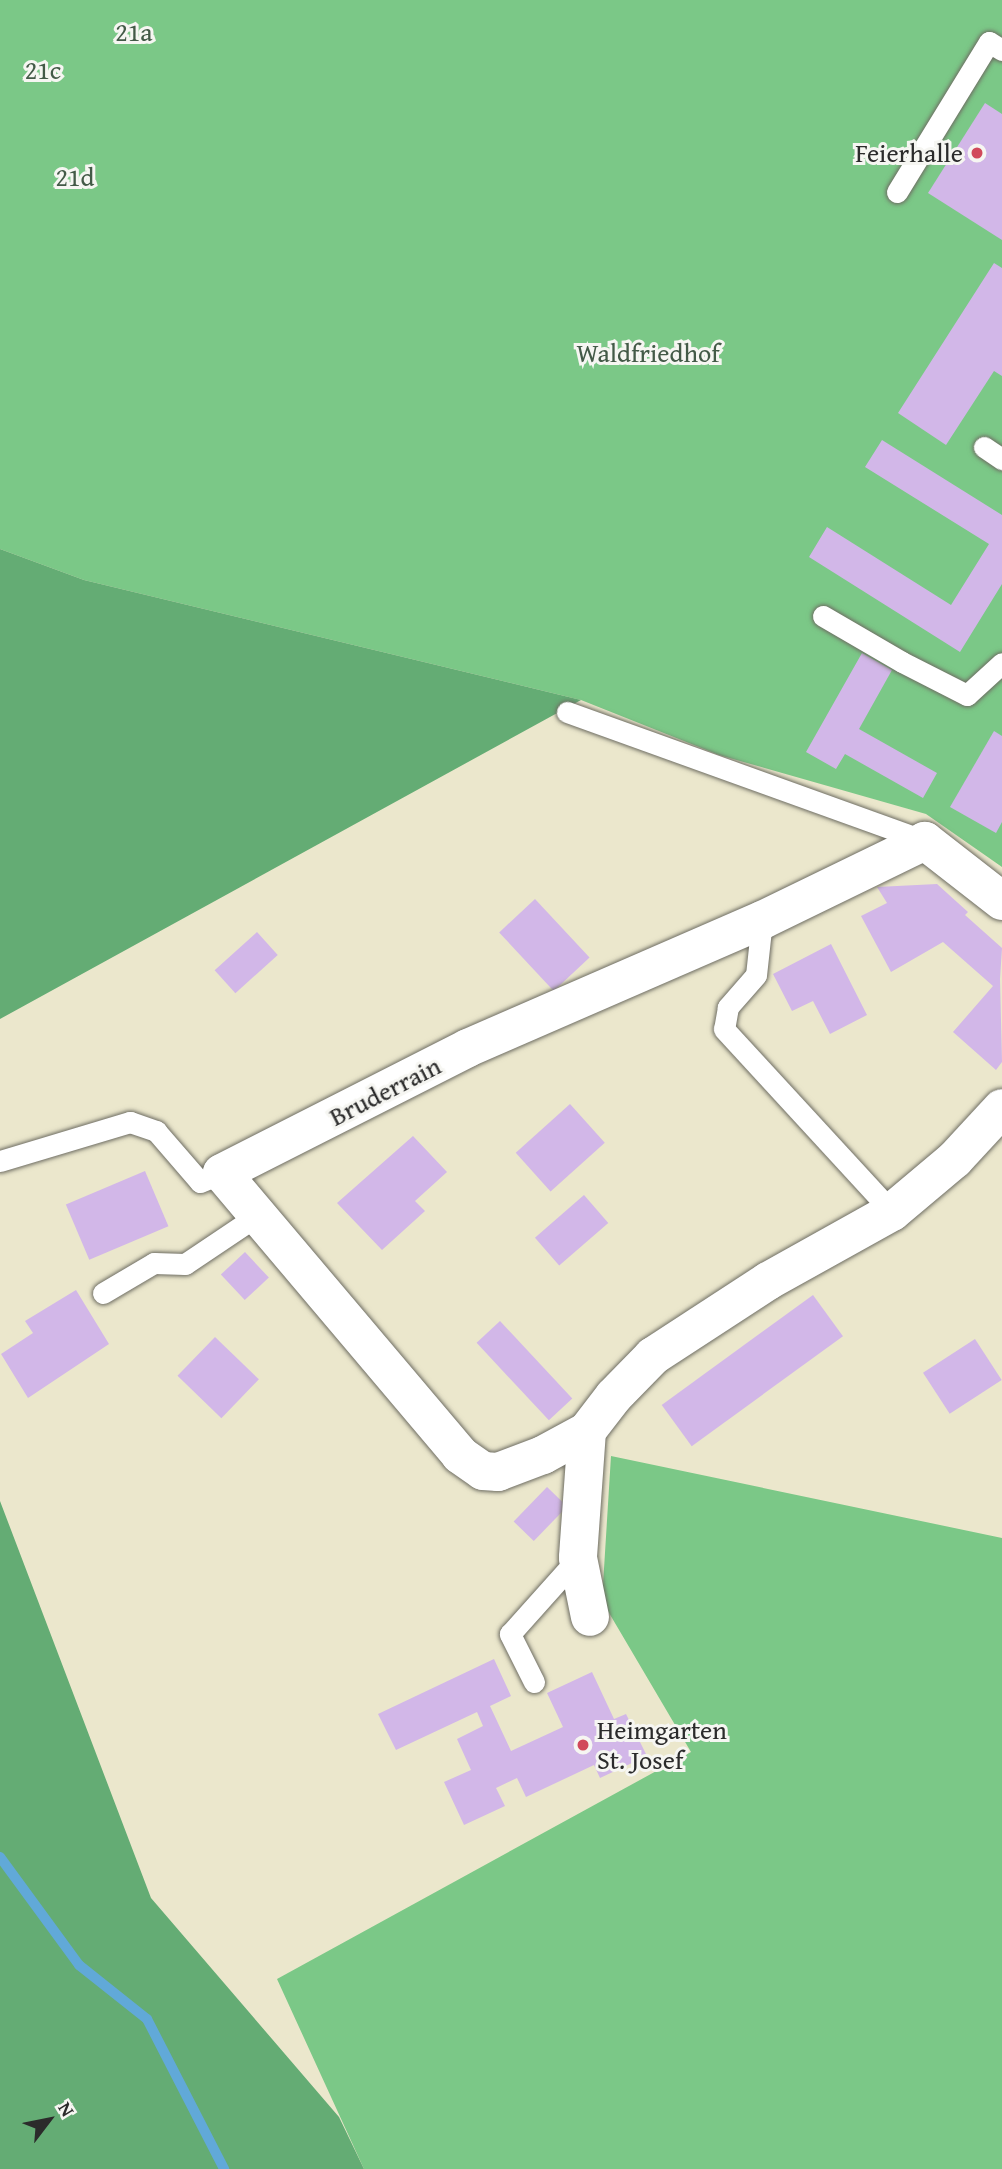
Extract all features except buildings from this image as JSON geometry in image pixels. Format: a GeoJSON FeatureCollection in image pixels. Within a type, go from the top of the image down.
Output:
{"type":"FeatureCollection","features":[{"type":"Feature","properties":{"kind":"street"},"geometry":{"type":"LineString","coordinates":[[925,841],[1002,901]]}},
{"type":"Feature","properties":{"kind":"street","name":"Bruderrain"},"geometry":{"type":"LineString","coordinates":[[222,1173],[468,1048],[762,920],[925,841]]}},
{"type":"Feature","properties":{"kind":"street"},"geometry":{"type":"LineString","coordinates":[[222,1173],[460,1455],[483,1471],[505,1470],[543,1455],[587,1431],[614,1396],[653,1356],[768,1281],[892,1212],[955,1159],[1002,1108]]}},
{"type":"Feature","properties":{"kind":"street"},"geometry":{"type":"LineString","coordinates":[[587,1431],[578,1558],[590,1617]]}},
{"type":"Feature","properties":{"kind":"lane"},"geometry":{"type":"LineString","coordinates":[[897,192],[989,42],[1002,50]]}},
{"type":"Feature","properties":{"kind":"lane"},"geometry":{"type":"LineString","coordinates":[[984,447],[1002,459]]}},
{"type":"Feature","properties":{"kind":"lane"},"geometry":{"type":"LineString","coordinates":[[823,616],[902,663],[967,695],[1002,663]]}},
{"type":"Feature","properties":{"kind":"lane"},"geometry":{"type":"LineString","coordinates":[[567,712],[925,841]]}},
{"type":"Feature","properties":{"kind":"lane"},"geometry":{"type":"LineString","coordinates":[[762,920],[756,975],[728,1007],[724,1029],[892,1212]]}},
{"type":"Feature","properties":{"kind":"lane"},"geometry":{"type":"LineString","coordinates":[[0,1161],[130,1122],[156,1131],[200,1182],[222,1173]]}},
{"type":"Feature","properties":{"kind":"lane"},"geometry":{"type":"LineString","coordinates":[[103,1293],[154,1262],[186,1264],[258,1215]]}},
{"type":"Feature","properties":{"kind":"lane"},"geometry":{"type":"LineString","coordinates":[[534,1682],[510,1634],[578,1558]]}},
{"type":"Feature","properties":{"kind":"green space","name":"Waldfriedhof"},"geometry":{"type":"Polygon","coordinates":[[[0,0],[1002,0],[1002,867],[926,814],[719,755],[581,700],[84,580],[0,549],[0,0]]]}},
{"type":"Feature","properties":{"kind":"green space"},"geometry":{"type":"Polygon","coordinates":[[[0,549],[84,580],[581,700],[0,1019],[0,549]]]}},
{"type":"Feature","properties":{"kind":"green space"},"geometry":{"type":"Polygon","coordinates":[[[611,1456],[1002,1538],[1002,2169],[364,2169],[277,1979],[691,1752],[602,1601],[611,1456]]]}},
{"type":"Feature","properties":{"kind":"green space"},"geometry":{"type":"Polygon","coordinates":[[[0,1501],[151,1898],[339,2117],[364,2169],[0,2169],[0,1501]]]}},
{"type":"Feature","properties":{"kind":"waterway"},"geometry":{"type":"LineString","coordinates":[[0,1857],[79,1965],[147,2019],[224,2169]]}},
{"type":"Feature","properties":{"kind":"place","name":"Feierhalle"},"geometry":{"type":"Point","coordinates":[977,153]}},
{"type":"Feature","properties":{"kind":"place","name":"Heimgarten St. Josef"},"geometry":{"type":"Point","coordinates":[583,1745]}},
{"type":"Feature","properties":{"kind":"park label","name":"21a"},"geometry":{"type":"Point","coordinates":[134,32]}},
{"type":"Feature","properties":{"kind":"park label","name":"21c"},"geometry":{"type":"Point","coordinates":[43,70]}},
{"type":"Feature","properties":{"kind":"park label","name":"21d"},"geometry":{"type":"Point","coordinates":[75,177]}}]}
